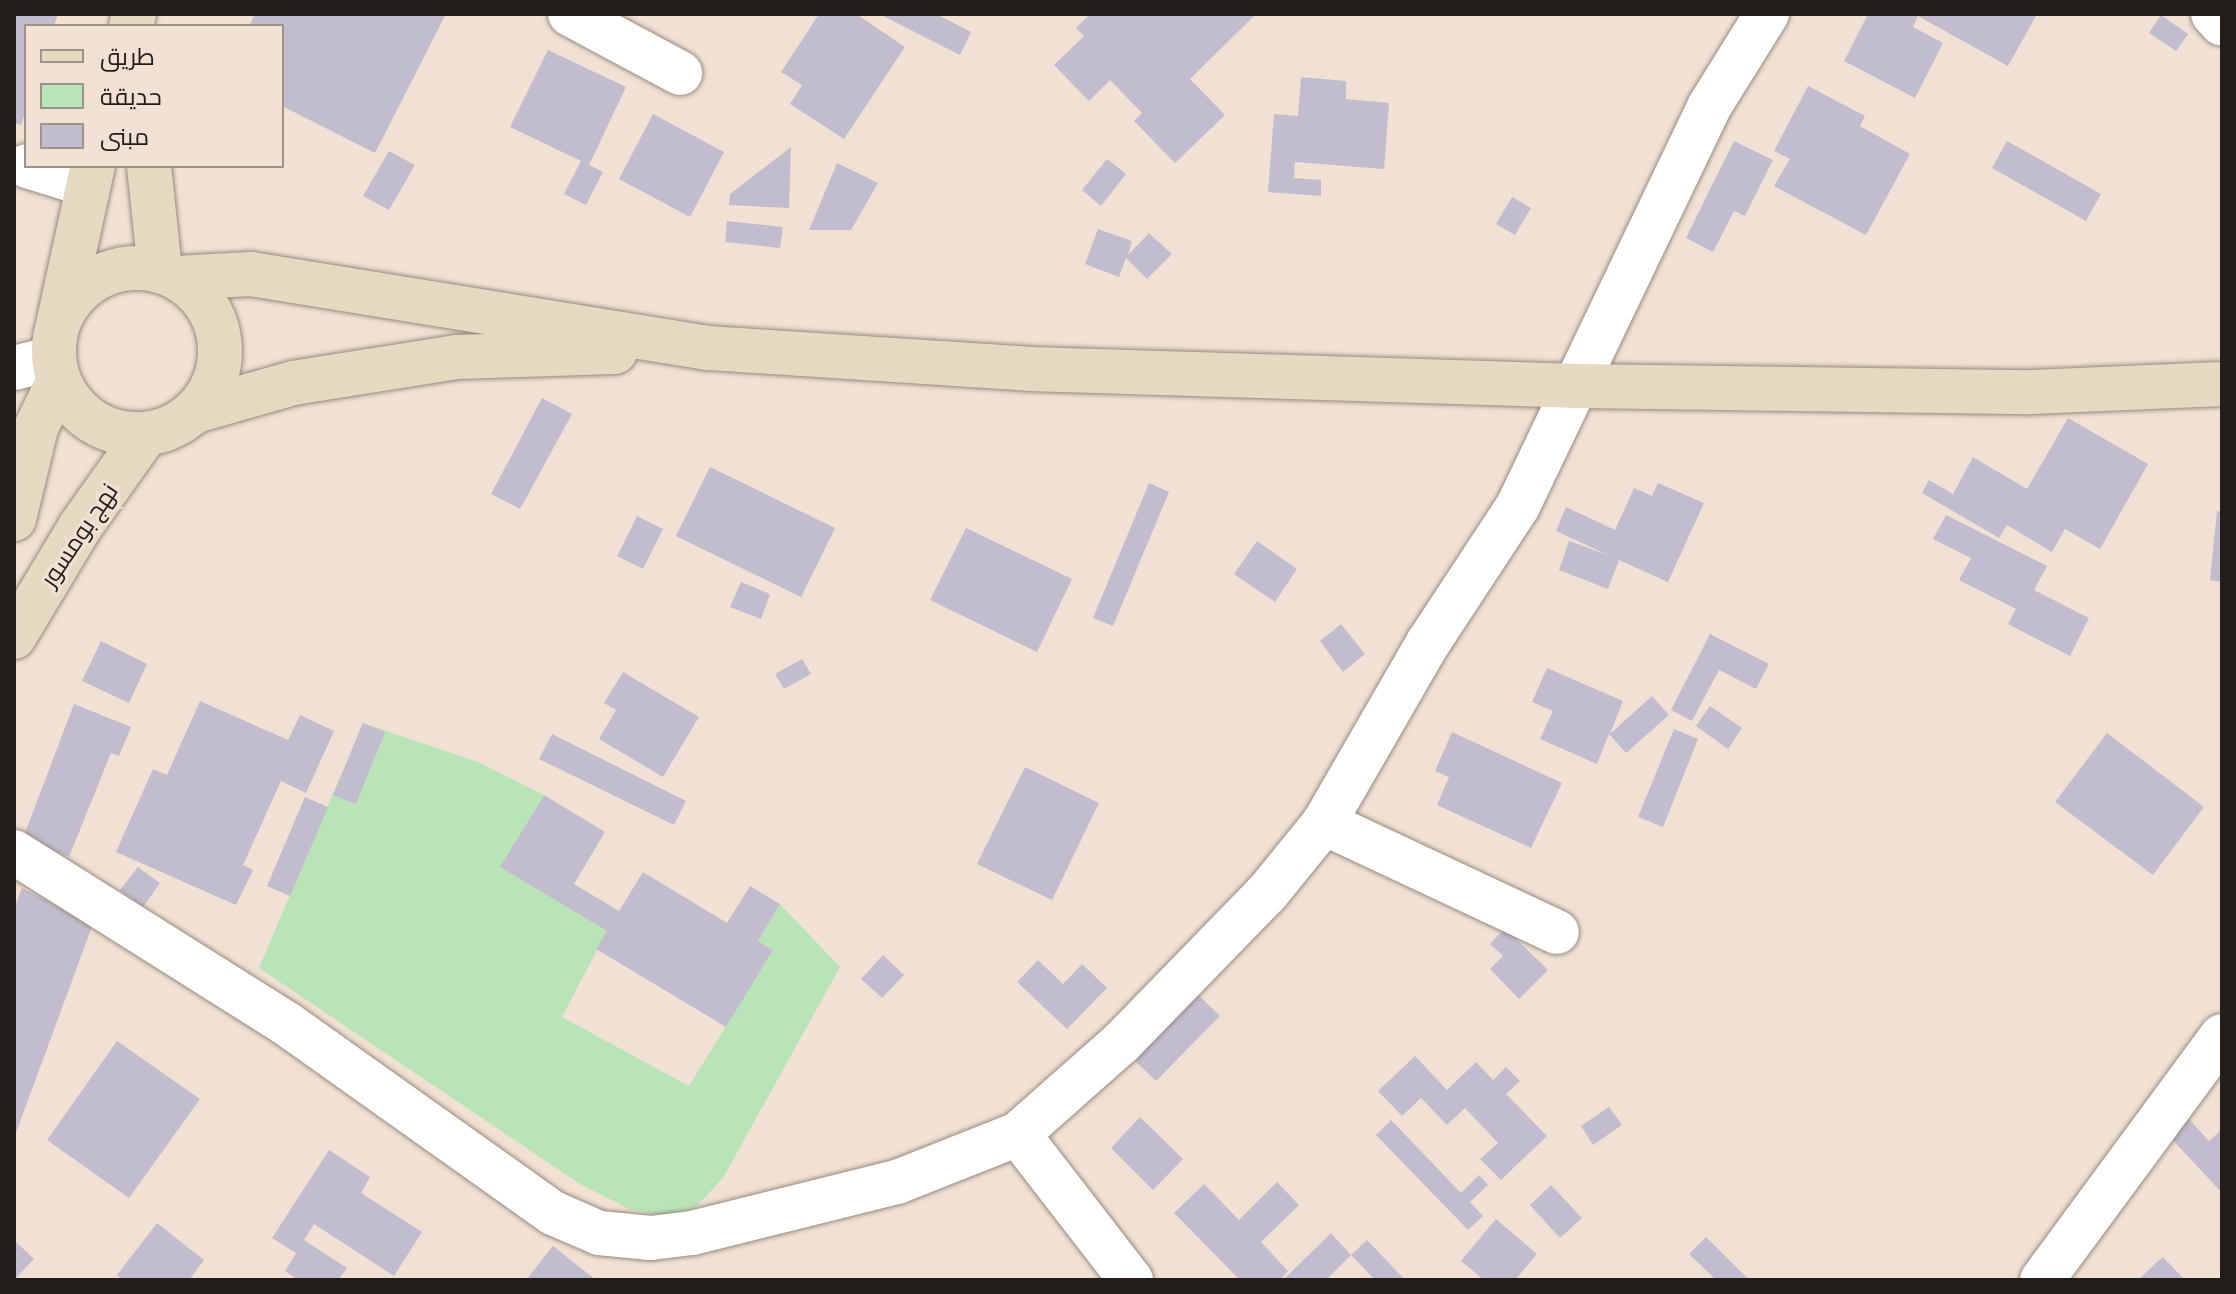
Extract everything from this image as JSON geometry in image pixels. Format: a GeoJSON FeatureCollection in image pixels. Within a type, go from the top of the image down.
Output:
{"type":"FeatureCollection","features":[{"type":"Feature","properties":{"kind":"main road"},"geometry":{"type":"LineString","coordinates":[[149,168],[168,274],[201,297],[216,324],[220,355],[213,385],[195,411]]}},
{"type":"Feature","properties":{"kind":"main road"},"geometry":{"type":"LineString","coordinates":[[14,519],[36,428],[46,356],[91,175]]}},
{"type":"Feature","properties":{"kind":"main road"},"geometry":{"type":"LineString","coordinates":[[46,356],[76,295],[101,277],[130,268],[168,274],[251,274],[709,348],[1030,369],[1579,386],[2032,392],[2222,384]]}},
{"type":"Feature","properties":{"kind":"main road"},"geometry":{"type":"LineString","coordinates":[[46,356],[73,404],[93,422],[119,432],[146,434],[172,426],[195,411],[293,383],[457,357],[709,348]]}},
{"type":"Feature","properties":{"kind":"main road","name":"نهج بومسور"},"geometry":{"type":"LineString","coordinates":[[14,637],[80,527],[146,434]]}},
{"type":"Feature","properties":{"kind":"street"},"geometry":{"type":"LineString","coordinates":[[570,14],[680,73]]}},
{"type":"Feature","properties":{"kind":"street"},"geometry":{"type":"LineString","coordinates":[[14,852],[287,1024],[553,1213],[599,1233],[651,1238],[692,1233],[897,1182],[1018,1134],[1122,1042],[1267,893],[1324,823],[1428,643],[1518,506],[1579,386],[1709,107],[1767,14]]}},
{"type":"Feature","properties":{"kind":"street"},"geometry":{"type":"LineString","coordinates":[[2213,14],[2222,24]]}},
{"type":"Feature","properties":{"kind":"street"},"geometry":{"type":"LineString","coordinates":[[41,168],[91,175]]}},
{"type":"Feature","properties":{"kind":"street"},"geometry":{"type":"LineString","coordinates":[[1324,823],[1557,932]]}},
{"type":"Feature","properties":{"kind":"street"},"geometry":{"type":"LineString","coordinates":[[2042,1280],[2222,1036]]}},
{"type":"Feature","properties":{"kind":"street"},"geometry":{"type":"LineString","coordinates":[[1018,1134],[1131,1280]]}},
{"type":"Feature","properties":{"kind":"green space"},"geometry":{"type":"Polygon","coordinates":[[[363,723],[478,762],[544,795],[501,867],[607,931],[562,1017],[689,1086],[773,950],[758,941],[780,904],[840,967],[723,1178],[695,1208],[663,1216],[629,1209],[580,1184],[259,968],[363,723]]]}},
{"type":"Feature","properties":{"kind":"building"},"geometry":{"type":"Polygon","coordinates":[[[14,14],[58,14],[55,24],[24,24],[24,116],[21,125],[14,123],[14,14]]]}},
{"type":"Feature","properties":{"kind":"building"},"geometry":{"type":"Polygon","coordinates":[[[255,14],[446,14],[375,153],[284,107],[284,24],[250,24],[255,14]]]}},
{"type":"Feature","properties":{"kind":"building"},"geometry":{"type":"Polygon","coordinates":[[[819,14],[856,14],[905,47],[844,139],[790,104],[802,85],[781,72],[819,14]]]}},
{"type":"Feature","properties":{"kind":"building"},"geometry":{"type":"Polygon","coordinates":[[[879,14],[936,14],[971,32],[960,55],[879,14]]]}},
{"type":"Feature","properties":{"kind":"building"},"geometry":{"type":"Polygon","coordinates":[[[1090,14],[1256,14],[1190,79],[1225,115],[1175,163],[1134,121],[1142,113],[1110,80],[1089,101],[1054,65],[1084,36],[1076,28],[1090,14]]]}},
{"type":"Feature","properties":{"kind":"building"},"geometry":{"type":"Polygon","coordinates":[[[1868,14],[2037,14],[2008,66],[1918,16],[1913,27],[1943,43],[1915,98],[1844,61],[1868,14]]]}},
{"type":"Feature","properties":{"kind":"building"},"geometry":{"type":"Polygon","coordinates":[[[2161,15],[2188,34],[2176,51],[2149,33],[2161,15]]]}},
{"type":"Feature","properties":{"kind":"building"},"geometry":{"type":"Polygon","coordinates":[[[548,50],[626,87],[589,165],[603,172],[586,205],[564,194],[581,161],[510,127],[548,50]]]}},
{"type":"Feature","properties":{"kind":"building"},"geometry":{"type":"Polygon","coordinates":[[[1301,77],[1346,81],[1346,99],[1389,103],[1384,169],[1295,162],[1294,178],[1321,180],[1321,196],[1268,192],[1274,114],[1298,116],[1301,77]]]}},
{"type":"Feature","properties":{"kind":"building"},"geometry":{"type":"Polygon","coordinates":[[[1808,86],[1865,116],[1860,126],[1910,154],[1866,235],[1774,186],[1790,159],[1774,151],[1808,86]]]}},
{"type":"Feature","properties":{"kind":"building"},"geometry":{"type":"Polygon","coordinates":[[[653,114],[724,152],[690,217],[619,179],[653,114]]]}},
{"type":"Feature","properties":{"kind":"building"},"geometry":{"type":"Polygon","coordinates":[[[1734,141],[1773,160],[1745,216],[1734,211],[1713,252],[1686,238],[1734,141]]]}},
{"type":"Feature","properties":{"kind":"building"},"geometry":{"type":"Polygon","coordinates":[[[2007,141],[2101,194],[2086,221],[1992,168],[2007,141]]]}},
{"type":"Feature","properties":{"kind":"building"},"geometry":{"type":"Polygon","coordinates":[[[791,147],[789,208],[729,205],[730,194],[791,147]]]}},
{"type":"Feature","properties":{"kind":"building"},"geometry":{"type":"Polygon","coordinates":[[[389,151],[415,165],[389,210],[363,196],[389,151]]]}},
{"type":"Feature","properties":{"kind":"building"},"geometry":{"type":"Polygon","coordinates":[[[1107,159],[1126,174],[1101,206],[1082,190],[1107,159]]]}},
{"type":"Feature","properties":{"kind":"building"},"geometry":{"type":"Polygon","coordinates":[[[837,163],[878,183],[851,230],[809,230],[837,163]]]}},
{"type":"Feature","properties":{"kind":"building"},"geometry":{"type":"Polygon","coordinates":[[[1512,197],[1531,208],[1515,235],[1496,224],[1512,197]]]}},
{"type":"Feature","properties":{"kind":"building"},"geometry":{"type":"Polygon","coordinates":[[[727,221],[783,227],[780,248],[725,242],[727,221]]]}},
{"type":"Feature","properties":{"kind":"building"},"geometry":{"type":"Polygon","coordinates":[[[1098,229],[1132,241],[1128,255],[1149,233],[1172,254],[1147,279],[1126,258],[1119,277],[1085,264],[1098,229]]]}},
{"type":"Feature","properties":{"kind":"building"},"geometry":{"type":"Polygon","coordinates":[[[542,398],[572,414],[520,509],[491,494],[542,398]]]}},
{"type":"Feature","properties":{"kind":"building"},"geometry":{"type":"Polygon","coordinates":[[[2068,418],[2148,464],[2100,549],[2065,529],[2052,552],[2007,525],[1999,538],[1922,493],[1929,480],[1953,494],[1973,457],[2027,489],[2068,418]]]}},
{"type":"Feature","properties":{"kind":"building"},"geometry":{"type":"Polygon","coordinates":[[[710,467],[835,528],[801,597],[676,536],[710,467]]]}},
{"type":"Feature","properties":{"kind":"building"},"geometry":{"type":"Polygon","coordinates":[[[1149,483],[1169,492],[1113,626],[1093,618],[1149,483]]]}},
{"type":"Feature","properties":{"kind":"building"},"geometry":{"type":"Polygon","coordinates":[[[1658,483],[1704,503],[1668,582],[1619,560],[1608,589],[1559,570],[1569,541],[1608,555],[1556,531],[1566,507],[1615,530],[1634,488],[1652,496],[1658,483]]]}},
{"type":"Feature","properties":{"kind":"building"},"geometry":{"type":"Polygon","coordinates":[[[2217,511],[2222,512],[2222,582],[2210,580],[2217,511]]]}},
{"type":"Feature","properties":{"kind":"building"},"geometry":{"type":"Polygon","coordinates":[[[1946,515],[2047,566],[2034,590],[2089,618],[2070,656],[2008,624],[2016,609],[1959,580],[1971,558],[1933,539],[1946,515]]]}},
{"type":"Feature","properties":{"kind":"building"},"geometry":{"type":"Polygon","coordinates":[[[637,516],[663,529],[643,569],[617,556],[637,516]]]}},
{"type":"Feature","properties":{"kind":"building"},"geometry":{"type":"Polygon","coordinates":[[[966,528],[1072,579],[1037,652],[930,600],[966,528]]]}},
{"type":"Feature","properties":{"kind":"building"},"geometry":{"type":"Polygon","coordinates":[[[1257,541],[1297,569],[1275,602],[1234,574],[1257,541]]]}},
{"type":"Feature","properties":{"kind":"building"},"geometry":{"type":"Polygon","coordinates":[[[741,582],[770,594],[761,619],[730,607],[741,582]]]}},
{"type":"Feature","properties":{"kind":"building"},"geometry":{"type":"Polygon","coordinates":[[[1341,624],[1365,654],[1343,672],[1320,641],[1341,624]]]}},
{"type":"Feature","properties":{"kind":"building"},"geometry":{"type":"Polygon","coordinates":[[[1710,634],[1769,664],[1756,689],[1719,670],[1692,721],[1671,710],[1710,634]]]}},
{"type":"Feature","properties":{"kind":"building"},"geometry":{"type":"Polygon","coordinates":[[[101,641],[147,664],[129,703],[82,681],[101,641]]]}},
{"type":"Feature","properties":{"kind":"building"},"geometry":{"type":"Polygon","coordinates":[[[802,659],[811,674],[784,689],[775,674],[802,659]]]}},
{"type":"Feature","properties":{"kind":"building"},"geometry":{"type":"Polygon","coordinates":[[[1547,668],[1623,701],[1610,734],[1652,696],[1669,715],[1626,753],[1609,734],[1597,764],[1540,739],[1553,711],[1532,702],[1547,668]]]}},
{"type":"Feature","properties":{"kind":"building"},"geometry":{"type":"Polygon","coordinates":[[[623,672],[699,717],[663,777],[599,739],[616,710],[604,703],[623,672]]]}},
{"type":"Feature","properties":{"kind":"building"},"geometry":{"type":"Polygon","coordinates":[[[200,701],[288,740],[300,715],[334,731],[306,793],[281,781],[243,865],[253,870],[236,905],[116,852],[153,769],[167,775],[200,701]]]}},
{"type":"Feature","properties":{"kind":"building"},"geometry":{"type":"Polygon","coordinates":[[[74,704],[131,727],[119,756],[111,753],[69,857],[23,838],[74,704]]]}},
{"type":"Feature","properties":{"kind":"building"},"geometry":{"type":"Polygon","coordinates":[[[1710,706],[1742,728],[1728,749],[1696,726],[1710,706]]]}},
{"type":"Feature","properties":{"kind":"building"},"geometry":{"type":"Polygon","coordinates":[[[363,723],[385,732],[356,804],[333,795],[363,723]]]}},
{"type":"Feature","properties":{"kind":"building"},"geometry":{"type":"Polygon","coordinates":[[[1674,729],[1698,739],[1663,827],[1638,817],[1674,729]]]}},
{"type":"Feature","properties":{"kind":"building"},"geometry":{"type":"Polygon","coordinates":[[[1452,732],[1562,783],[1531,848],[1437,805],[1449,777],[1435,771],[1452,732]]]}},
{"type":"Feature","properties":{"kind":"building"},"geometry":{"type":"Polygon","coordinates":[[[2107,733],[2204,807],[2153,875],[2055,802],[2107,733]]]}},
{"type":"Feature","properties":{"kind":"building"},"geometry":{"type":"Polygon","coordinates":[[[552,734],[686,801],[674,825],[539,759],[552,734]]]}},
{"type":"Feature","properties":{"kind":"building"},"geometry":{"type":"Polygon","coordinates":[[[1025,767],[1099,803],[1052,900],[977,864],[1025,767]]]}},
{"type":"Feature","properties":{"kind":"building"},"geometry":{"type":"Polygon","coordinates":[[[544,795],[605,832],[574,884],[619,911],[643,872],[727,923],[750,886],[780,904],[758,941],[773,950],[726,1027],[596,949],[607,931],[500,867],[544,795]]]}},
{"type":"Feature","properties":{"kind":"building"},"geometry":{"type":"Polygon","coordinates":[[[305,797],[328,807],[290,896],[267,886],[305,797]]]}},
{"type":"Feature","properties":{"kind":"building"},"geometry":{"type":"Polygon","coordinates":[[[138,867],[160,883],[143,907],[120,890],[138,867]]]}},
{"type":"Feature","properties":{"kind":"building"},"geometry":{"type":"Polygon","coordinates":[[[22,888],[93,924],[14,1138],[14,909],[22,888]]]}},
{"type":"Feature","properties":{"kind":"building"},"geometry":{"type":"Polygon","coordinates":[[[1505,928],[1548,970],[1519,999],[1490,969],[1503,956],[1490,944],[1505,928]]]}},
{"type":"Feature","properties":{"kind":"building"},"geometry":{"type":"Polygon","coordinates":[[[883,955],[904,975],[882,998],[861,979],[883,955]]]}},
{"type":"Feature","properties":{"kind":"building"},"geometry":{"type":"Polygon","coordinates":[[[1038,960],[1063,984],[1082,964],[1107,988],[1067,1029],[1017,982],[1038,960]]]}},
{"type":"Feature","properties":{"kind":"building"},"geometry":{"type":"Polygon","coordinates":[[[1192,989],[1220,1016],[1156,1081],[1128,1054],[1192,989]]]}},
{"type":"Feature","properties":{"kind":"building"},"geometry":{"type":"Polygon","coordinates":[[[117,1041],[200,1099],[129,1198],[47,1140],[117,1041]]]}},
{"type":"Feature","properties":{"kind":"building"},"geometry":{"type":"Polygon","coordinates":[[[1415,1056],[1447,1090],[1476,1062],[1493,1080],[1506,1067],[1520,1081],[1506,1094],[1547,1136],[1501,1180],[1480,1159],[1498,1143],[1465,1108],[1447,1125],[1421,1098],[1402,1116],[1378,1091],[1415,1056]]]}},
{"type":"Feature","properties":{"kind":"building"},"geometry":{"type":"Polygon","coordinates":[[[1609,1107],[1622,1125],[1593,1145],[1581,1126],[1609,1107]]]}},
{"type":"Feature","properties":{"kind":"building"},"geometry":{"type":"Polygon","coordinates":[[[1140,1117],[1183,1159],[1153,1190],[1111,1148],[1140,1117]]]}},
{"type":"Feature","properties":{"kind":"building"},"geometry":{"type":"Polygon","coordinates":[[[2189,1119],[2209,1141],[2222,1129],[2222,1193],[2170,1137],[2189,1119]]]}},
{"type":"Feature","properties":{"kind":"building"},"geometry":{"type":"Polygon","coordinates":[[[1391,1120],[1461,1193],[1479,1175],[1488,1185],[1470,1202],[1483,1216],[1468,1230],[1376,1135],[1391,1120]]]}},
{"type":"Feature","properties":{"kind":"building"},"geometry":{"type":"Polygon","coordinates":[[[329,1150],[370,1177],[361,1193],[422,1232],[394,1276],[314,1224],[304,1240],[347,1268],[338,1280],[298,1280],[285,1271],[296,1253],[272,1238],[329,1150]]]}},
{"type":"Feature","properties":{"kind":"building"},"geometry":{"type":"Polygon","coordinates":[[[1277,1182],[1299,1205],[1261,1242],[1288,1271],[1279,1280],[1240,1280],[1174,1213],[1204,1184],[1239,1220],[1277,1182]]]}},
{"type":"Feature","properties":{"kind":"building"},"geometry":{"type":"Polygon","coordinates":[[[1551,1185],[1582,1218],[1560,1238],[1530,1205],[1551,1185]]]}},
{"type":"Feature","properties":{"kind":"building"},"geometry":{"type":"Polygon","coordinates":[[[1496,1219],[1537,1254],[1515,1280],[1484,1280],[1461,1261],[1496,1219]]]}},
{"type":"Feature","properties":{"kind":"building"},"geometry":{"type":"Polygon","coordinates":[[[157,1223],[204,1260],[189,1280],[123,1280],[117,1275],[157,1223]]]}},
{"type":"Feature","properties":{"kind":"building"},"geometry":{"type":"Polygon","coordinates":[[[1331,1233],[1351,1255],[1326,1280],[1283,1280],[1331,1233]]]}},
{"type":"Feature","properties":{"kind":"building"},"geometry":{"type":"Polygon","coordinates":[[[1706,1237],[1749,1280],[1716,1280],[1689,1254],[1706,1237]]]}},
{"type":"Feature","properties":{"kind":"building"},"geometry":{"type":"Polygon","coordinates":[[[14,1240],[34,1259],[14,1280],[14,1240]]]}},
{"type":"Feature","properties":{"kind":"building"},"geometry":{"type":"Polygon","coordinates":[[[1367,1240],[1405,1280],[1375,1280],[1351,1255],[1367,1240]]]}},
{"type":"Feature","properties":{"kind":"building"},"geometry":{"type":"Polygon","coordinates":[[[553,1246],[596,1280],[526,1280],[553,1246]]]}},
{"type":"Feature","properties":{"kind":"building"},"geometry":{"type":"Polygon","coordinates":[[[2163,1257],[2185,1280],[2138,1280],[2158,1261],[2163,1257]]]}}]}
